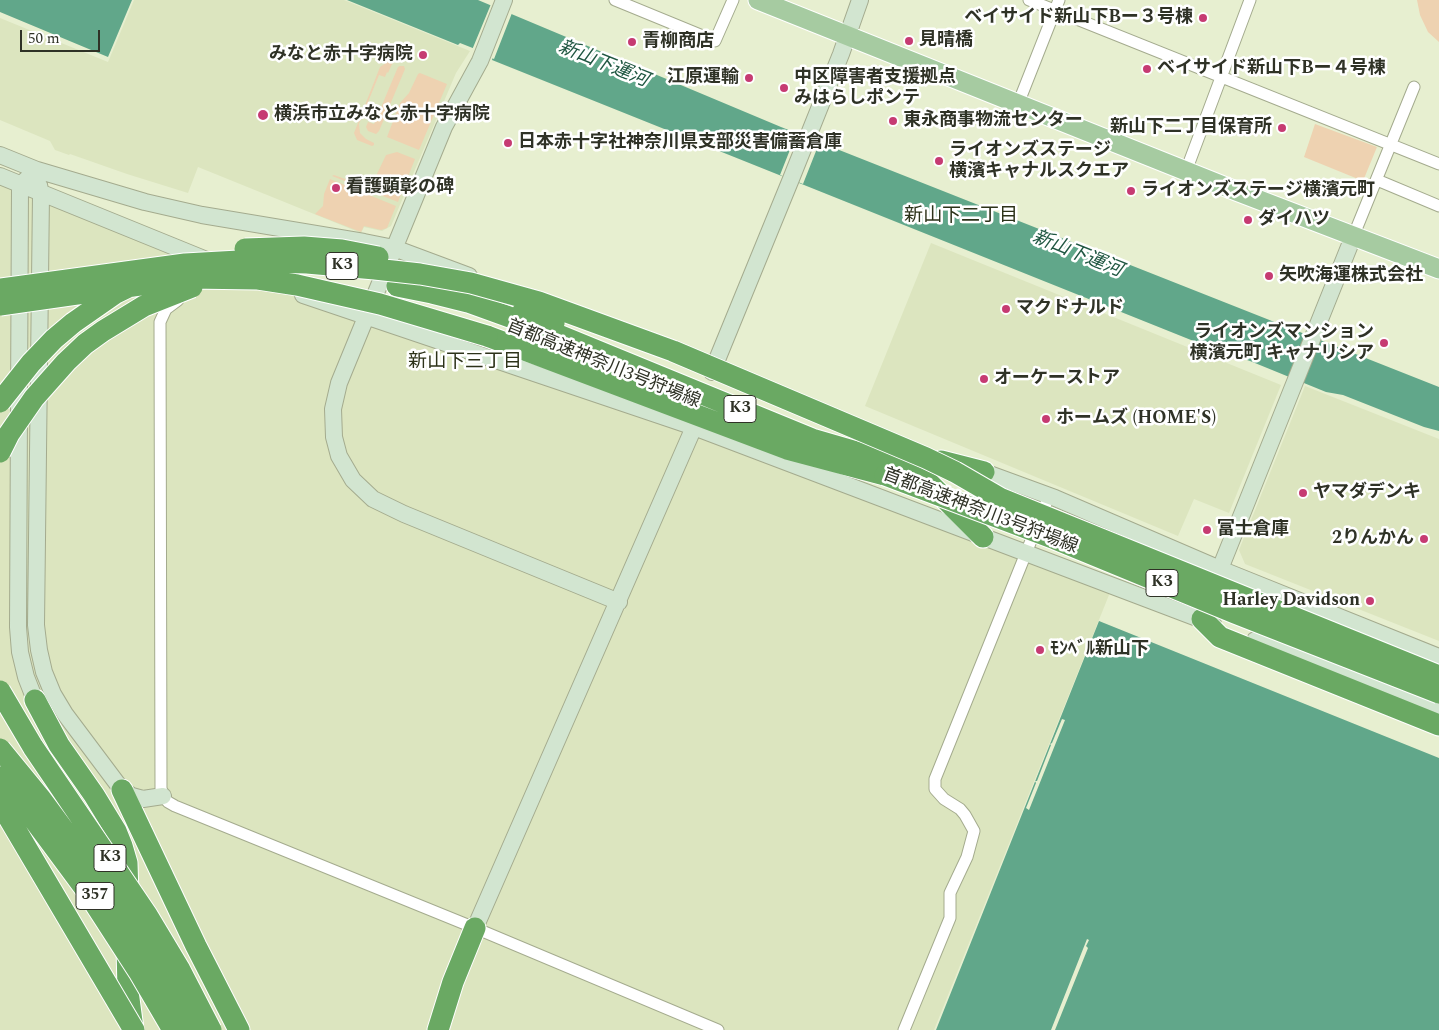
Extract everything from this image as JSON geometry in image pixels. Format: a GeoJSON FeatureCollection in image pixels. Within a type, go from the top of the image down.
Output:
{"type":"FeatureCollection","features":[{"type":"Feature","properties":{"kind":"highway","name":"首都高速神奈川3号狩場線"},"geometry":{"type":"LineString","coordinates":[[0,402],[31,363],[54,339],[73,323],[116,293],[164,270],[216,254],[261,247],[304,247],[395,260],[436,272],[530,305],[824,424],[1005,501],[1439,676]]}},
{"type":"Feature","properties":{"kind":"highway","name":"K3"},"geometry":{"type":"LineString","coordinates":[[368,255],[437,277],[817,430],[984,472]]}},
{"type":"Feature","properties":{"kind":"highway","name":"K3"},"geometry":{"type":"LineString","coordinates":[[0,289],[185,264],[239,261],[307,263],[384,270],[471,283],[539,302],[674,351],[926,458],[955,472],[1005,501]]}},
{"type":"Feature","properties":{"kind":"highway","name":"首都高速神奈川3号狩場線"},"geometry":{"type":"LineString","coordinates":[[0,452],[9,434],[34,398],[66,362],[103,331],[144,306],[168,295],[216,280],[277,272],[311,273],[376,282],[397,286],[526,334],[650,386],[1056,539],[1439,693]]}},
{"type":"Feature","properties":{"kind":"highway","name":"K3"},"geometry":{"type":"LineString","coordinates":[[0,305],[189,278],[258,279],[297,285],[380,304],[487,336],[787,449],[885,475]]}},
{"type":"Feature","properties":{"kind":"highway","name":"K3"},"geometry":{"type":"LineString","coordinates":[[397,286],[468,302],[551,332],[812,439],[874,457],[930,484],[983,537]]}},
{"type":"Feature","properties":{"kind":"highway"},"geometry":{"type":"LineString","coordinates":[[1202,619],[1220,637],[1303,672],[1439,725]]}},
{"type":"Feature","properties":{"kind":"highway","name":"K3"},"geometry":{"type":"LineString","coordinates":[[0,691],[33,747],[147,915],[180,970],[211,1030]]}},
{"type":"Feature","properties":{"kind":"highway"},"geometry":{"type":"LineString","coordinates":[[35,700],[59,745],[94,794],[116,831],[126,863],[128,879],[128,990],[133,1030]]}},
{"type":"Feature","properties":{"kind":"highway"},"geometry":{"type":"LineString","coordinates":[[0,749],[41,799],[97,875],[155,963],[193,1030]]}},
{"type":"Feature","properties":{"kind":"highway","name":"357"},"geometry":{"type":"LineString","coordinates":[[0,771],[32,809],[88,885],[135,957],[177,1030]]}},
{"type":"Feature","properties":{"kind":"highway"},"geometry":{"type":"LineString","coordinates":[[0,777],[30,813],[91,897],[173,1030]]}},
{"type":"Feature","properties":{"kind":"highway","name":"357"},"geometry":{"type":"LineString","coordinates":[[0,783],[54,852],[96,911],[168,1030]]}},
{"type":"Feature","properties":{"kind":"highway"},"geometry":{"type":"LineString","coordinates":[[122,790],[196,946],[239,1030]]}},
{"type":"Feature","properties":{"kind":"highway"},"geometry":{"type":"LineString","coordinates":[[0,803],[133,1030]]}},
{"type":"Feature","properties":{"kind":"highway"},"geometry":{"type":"LineString","coordinates":[[438,1030],[453,982],[475,928]]}},
{"type":"Feature","properties":{"kind":"main road"},"geometry":{"type":"LineString","coordinates":[[758,0],[1353,237],[1439,269]]}},
{"type":"Feature","properties":{"kind":"street"},"geometry":{"type":"LineString","coordinates":[[615,0],[715,41],[733,0]]}},
{"type":"Feature","properties":{"kind":"street"},"geometry":{"type":"LineString","coordinates":[[712,372],[792,179],[860,0]]}},
{"type":"Feature","properties":{"kind":"street"},"geometry":{"type":"LineString","coordinates":[[1029,0],[1057,5],[1221,77],[1439,164]]}},
{"type":"Feature","properties":{"kind":"street"},"geometry":{"type":"LineString","coordinates":[[1186,171],[1250,0]]}},
{"type":"Feature","properties":{"kind":"street"},"geometry":{"type":"LineString","coordinates":[[503,4],[482,55],[444,127],[339,383],[333,409],[334,437],[340,456],[353,480],[373,499],[404,514],[619,602]]}},
{"type":"Feature","properties":{"kind":"street"},"geometry":{"type":"LineString","coordinates":[[1018,104],[1057,5]]}},
{"type":"Feature","properties":{"kind":"street"},"geometry":{"type":"LineString","coordinates":[[1202,619],[1295,380],[1414,87]]}},
{"type":"Feature","properties":{"kind":"street"},"geometry":{"type":"LineString","coordinates":[[0,155],[37,170],[145,202],[202,215],[394,248],[712,372],[1050,496],[1220,569],[1439,657]]}},
{"type":"Feature","properties":{"kind":"street"},"geometry":{"type":"LineString","coordinates":[[35,700],[26,677],[20,652],[18,627],[20,185],[37,170]]}},
{"type":"Feature","properties":{"kind":"street"},"geometry":{"type":"LineString","coordinates":[[37,170],[40,194],[36,615],[39,650],[50,687],[65,714],[122,790],[132,796],[144,799],[163,796]]}},
{"type":"Feature","properties":{"kind":"street"},"geometry":{"type":"LineString","coordinates":[[0,176],[40,194],[215,264],[366,317],[694,427],[1202,619],[1439,712]]}},
{"type":"Feature","properties":{"kind":"street"},"geometry":{"type":"LineString","coordinates":[[1377,180],[1439,206]]}},
{"type":"Feature","properties":{"kind":"street"},"geometry":{"type":"LineString","coordinates":[[215,264],[204,283],[169,306],[163,313],[160,322],[161,788],[163,796],[175,806],[475,928],[718,1030]]}},
{"type":"Feature","properties":{"kind":"street"},"geometry":{"type":"LineString","coordinates":[[475,928],[694,427]]}},
{"type":"Feature","properties":{"kind":"street"},"geometry":{"type":"LineString","coordinates":[[904,1030],[950,918],[950,893],[967,858],[974,831],[966,814],[944,799],[935,789],[934,779],[1050,496]]}},
{"type":"Feature","properties":{"kind":"shaded area","name":"横浜市立みなと赤十字病院"},"geometry":{"type":"Polygon","coordinates":[[[134,0],[344,0],[470,51],[456,73],[391,226],[382,231],[364,227],[361,233],[198,167],[188,193],[55,150],[50,141],[0,120],[0,18],[108,62],[134,0]]]}},
{"type":"Feature","properties":{"kind":"shaded area"},"geometry":{"type":"Polygon","coordinates":[[[1417,0],[1439,0],[1439,42],[1428,32],[1420,15],[1417,0]]]}},
{"type":"Feature","properties":{"kind":"shaded area"},"geometry":{"type":"Polygon","coordinates":[[[389,61],[393,62],[388,73],[385,77],[379,75],[359,124],[360,133],[374,143],[372,146],[357,140],[354,133],[380,67],[389,61]]]}},
{"type":"Feature","properties":{"kind":"shaded area"},"geometry":{"type":"Polygon","coordinates":[[[400,66],[404,66],[405,69],[379,131],[376,134],[368,131],[366,127],[368,122],[374,124],[400,66]]]}},
{"type":"Feature","properties":{"kind":"shaded area"},"geometry":{"type":"Polygon","coordinates":[[[420,73],[447,84],[419,150],[387,137],[400,103],[409,93],[420,73]]]}},
{"type":"Feature","properties":{"kind":"shaded area"},"geometry":{"type":"Polygon","coordinates":[[[1315,124],[1377,147],[1363,181],[1304,157],[1315,124]]]}},
{"type":"Feature","properties":{"kind":"shaded area"},"geometry":{"type":"Polygon","coordinates":[[[397,152],[415,159],[398,202],[332,176],[334,175],[356,183],[367,182],[376,176],[386,155],[397,152]]]}},
{"type":"Feature","properties":{"kind":"shaded area"},"geometry":{"type":"Polygon","coordinates":[[[330,179],[396,206],[387,228],[381,230],[364,226],[361,232],[315,214],[323,206],[324,194],[330,179]]]}},
{"type":"Feature","properties":{"kind":"shaded area"},"geometry":{"type":"Polygon","coordinates":[[[0,180],[1113,585],[934,1030],[0,1030],[0,180]]]}},
{"type":"Feature","properties":{"kind":"shaded area"},"geometry":{"type":"Polygon","coordinates":[[[931,243],[1281,385],[1229,513],[1194,499],[1178,536],[865,406],[931,243]]]}},
{"type":"Feature","properties":{"kind":"shaded area"},"geometry":{"type":"Polygon","coordinates":[[[1305,386],[1439,439],[1439,641],[1245,564],[1239,550],[1305,386]]]}},
{"type":"Feature","properties":{"kind":"water"},"geometry":{"type":"Polygon","coordinates":[[[0,0],[132,0],[108,57],[0,12],[0,0]]]}},
{"type":"Feature","properties":{"kind":"water","name":"新山下運河"},"geometry":{"type":"Polygon","coordinates":[[[347,0],[478,0],[781,127],[1439,387],[1439,431],[1424,427],[1343,395],[1326,392],[1250,361],[1211,348],[492,60],[493,56],[460,43],[458,45],[347,0]]]}},
{"type":"Feature","properties":{"kind":"water"},"geometry":{"type":"Polygon","coordinates":[[[1099,621],[1439,758],[1439,1030],[936,1030],[1099,621]]]}},
{"type":"Feature","properties":{"kind":"pier"},"geometry":{"type":"Polygon","coordinates":[[[491,4],[512,13],[494,59],[472,50],[491,4]]]}},
{"type":"Feature","properties":{"kind":"pier"},"geometry":{"type":"Polygon","coordinates":[[[797,132],[820,141],[803,184],[780,175],[797,132]]]}},
{"type":"Feature","properties":{"kind":"pier"},"geometry":{"type":"Polygon","coordinates":[[[1062,719],[1065,720],[1029,810],[1026,808],[1036,783],[1035,781],[1037,781],[1050,744],[1062,719]]]}},
{"type":"Feature","properties":{"kind":"pier"},"geometry":{"type":"Polygon","coordinates":[[[1087,939],[1089,940],[1086,946],[1088,948],[1055,1030],[1051,1030],[1087,939]]]}},
{"type":"Feature","properties":{"kind":"place","name":"ベイサイド新山下Bー３号棟"},"geometry":{"type":"Point","coordinates":[1203,18]}},
{"type":"Feature","properties":{"kind":"place","name":"見晴橋"},"geometry":{"type":"Point","coordinates":[909,41]}},
{"type":"Feature","properties":{"kind":"place","name":"青柳商店"},"geometry":{"type":"Point","coordinates":[632,42]}},
{"type":"Feature","properties":{"kind":"place","name":"みなと赤十字病院"},"geometry":{"type":"Point","coordinates":[423,55]}},
{"type":"Feature","properties":{"kind":"place","name":"ベイサイド新山下Bー４号棟"},"geometry":{"type":"Point","coordinates":[1147,69]}},
{"type":"Feature","properties":{"kind":"place","name":"江原運輸"},"geometry":{"type":"Point","coordinates":[749,78]}},
{"type":"Feature","properties":{"kind":"place","name":"中区障害者支援拠点 みはらしポンテ"},"geometry":{"type":"Point","coordinates":[784,88]}},
{"type":"Feature","properties":{"kind":"place","name":"横浜市立みなと赤十字病院"},"geometry":{"type":"Point","coordinates":[263,115]}},
{"type":"Feature","properties":{"kind":"place","name":"東永商事物流センター"},"geometry":{"type":"Point","coordinates":[893,121]}},
{"type":"Feature","properties":{"kind":"place","name":"新山下二丁目保育所"},"geometry":{"type":"Point","coordinates":[1282,128]}},
{"type":"Feature","properties":{"kind":"place","name":"日本赤十字社神奈川県支部災害備蓄倉庫"},"geometry":{"type":"Point","coordinates":[508,143]}},
{"type":"Feature","properties":{"kind":"place","name":"ライオンズステージ 横濱キャナルスクエア"},"geometry":{"type":"Point","coordinates":[939,161]}},
{"type":"Feature","properties":{"kind":"place","name":"看護顕彰の碑"},"geometry":{"type":"Point","coordinates":[336,188]}},
{"type":"Feature","properties":{"kind":"place","name":"ライオンズステージ横濱元町"},"geometry":{"type":"Point","coordinates":[1131,191]}},
{"type":"Feature","properties":{"kind":"place","name":"ダイハツ"},"geometry":{"type":"Point","coordinates":[1248,220]}},
{"type":"Feature","properties":{"kind":"place","name":"矢吹海運株式会社"},"geometry":{"type":"Point","coordinates":[1269,276]}},
{"type":"Feature","properties":{"kind":"place","name":"マクドナルド"},"geometry":{"type":"Point","coordinates":[1006,309]}},
{"type":"Feature","properties":{"kind":"place","name":"ライオンズマンション 横濱元町 キャナリシア"},"geometry":{"type":"Point","coordinates":[1384,343]}},
{"type":"Feature","properties":{"kind":"place","name":"オーケーストア"},"geometry":{"type":"Point","coordinates":[984,379]}},
{"type":"Feature","properties":{"kind":"place","name":"ホームズ (HOME'S)"},"geometry":{"type":"Point","coordinates":[1046,419]}},
{"type":"Feature","properties":{"kind":"place","name":"ヤマダデンキ"},"geometry":{"type":"Point","coordinates":[1303,493]}},
{"type":"Feature","properties":{"kind":"place","name":"富士倉庫"},"geometry":{"type":"Point","coordinates":[1207,530]}},
{"type":"Feature","properties":{"kind":"place","name":"2りんかん"},"geometry":{"type":"Point","coordinates":[1424,539]}},
{"type":"Feature","properties":{"kind":"place","name":"Harley Davidson"},"geometry":{"type":"Point","coordinates":[1370,601]}},
{"type":"Feature","properties":{"kind":"place","name":"ﾓﾝﾍﾞﾙ新山下"},"geometry":{"type":"Point","coordinates":[1040,650]}},
{"type":"Feature","properties":{"kind":"district","name":"新山下二丁目"},"geometry":{"type":"Point","coordinates":[961,217]}},
{"type":"Feature","properties":{"kind":"district","name":"新山下三丁目"},"geometry":{"type":"Point","coordinates":[465,363]}}]}
